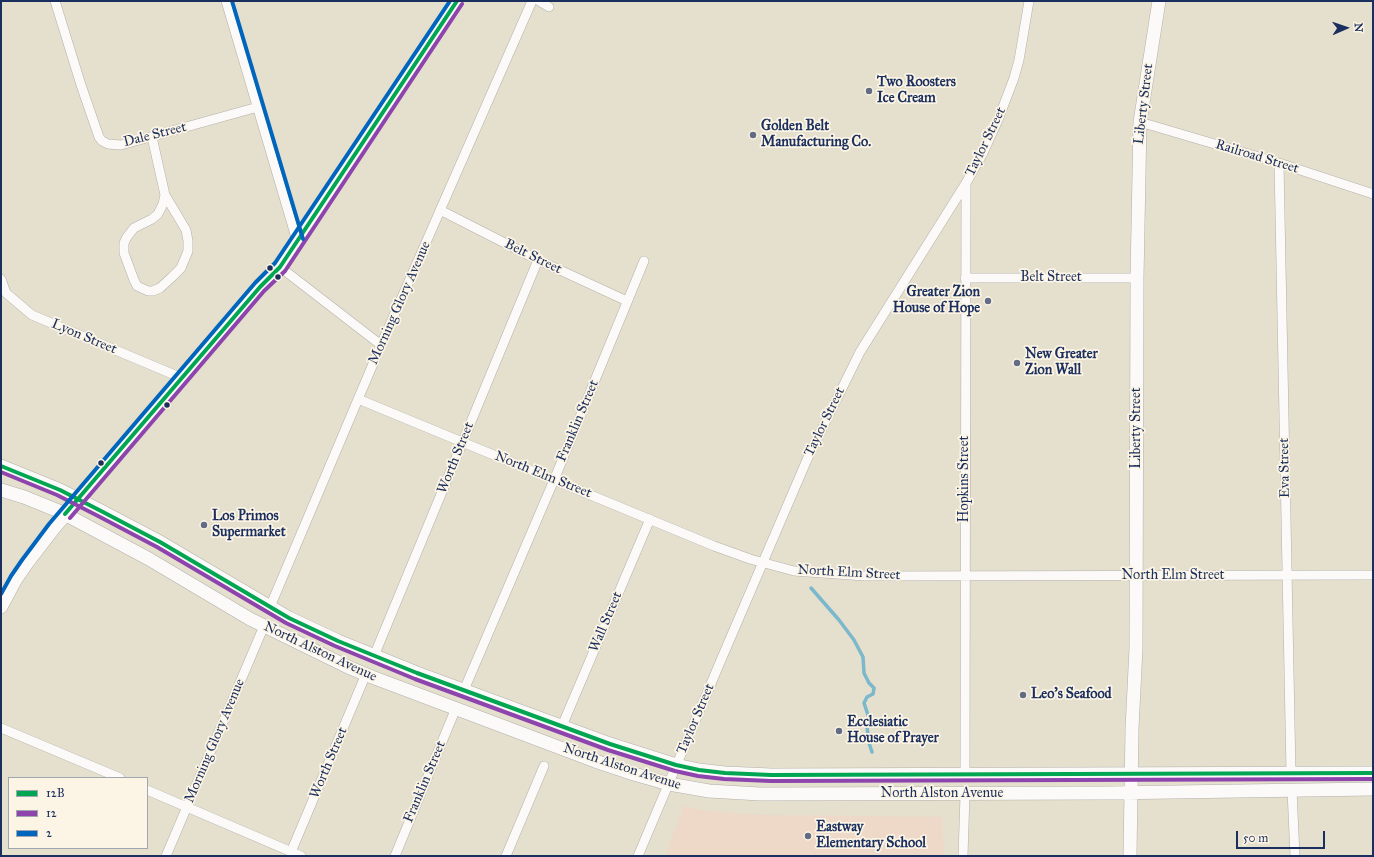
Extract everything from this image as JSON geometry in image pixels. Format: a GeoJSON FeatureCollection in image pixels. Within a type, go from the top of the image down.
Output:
{"type":"FeatureCollection","features":[{"type":"Feature","properties":{"kind":"main road"},"geometry":{"type":"LineString","coordinates":[[1,607],[10,588],[27,562],[65,514],[260,287],[280,267],[457,1]]}},
{"type":"Feature","properties":{"kind":"main road","name":"Liberty Street"},"geometry":{"type":"LineString","coordinates":[[1130,856],[1137,576],[1137,278],[1140,122],[1159,1]]}},
{"type":"Feature","properties":{"kind":"main road","name":"North Alston Avenue"},"geometry":{"type":"LineString","coordinates":[[1,466],[60,490],[141,532],[270,607],[318,632],[374,656],[464,690],[618,747],[676,765],[699,770],[739,774],[965,775],[1373,773]]}},
{"type":"Feature","properties":{"kind":"main road","name":"North Alston Avenue"},"geometry":{"type":"LineString","coordinates":[[1,490],[41,503],[65,514],[150,559],[264,626],[324,656],[366,674],[608,765],[669,784],[709,791],[742,794],[1131,793],[1373,789]]}},
{"type":"Feature","properties":{"kind":"street","name":"Dale Street"},"geometry":{"type":"LineString","coordinates":[[55,1],[81,85],[102,142],[121,145],[258,107]]}},
{"type":"Feature","properties":{"kind":"street"},"geometry":{"type":"LineString","coordinates":[[226,1],[297,241]]}},
{"type":"Feature","properties":{"kind":"street","name":"Morning Glory Avenue"},"geometry":{"type":"LineString","coordinates":[[270,607],[358,399],[532,1]]}},
{"type":"Feature","properties":{"kind":"street"},"geometry":{"type":"LineString","coordinates":[[539,1],[549,7]]}},
{"type":"Feature","properties":{"kind":"street","name":"Taylor Street"},"geometry":{"type":"LineString","coordinates":[[638,856],[809,455],[860,352],[966,183],[983,153],[998,120],[1014,78],[1019,60],[1029,1]]}},
{"type":"Feature","properties":{"kind":"street","name":"Railroad Street"},"geometry":{"type":"LineString","coordinates":[[1140,122],[1279,163],[1373,194]]}},
{"type":"Feature","properties":{"kind":"street"},"geometry":{"type":"LineString","coordinates":[[152,137],[165,195],[186,230],[188,251],[181,268],[160,288],[153,291],[148,291],[137,286],[124,253],[124,243],[134,228],[152,219],[158,214],[163,204],[165,195]]}},
{"type":"Feature","properties":{"kind":"street","name":"Eva Street"},"geometry":{"type":"LineString","coordinates":[[1279,163],[1291,774]]}},
{"type":"Feature","properties":{"kind":"street","name":"Hopkins Street"},"geometry":{"type":"LineString","coordinates":[[965,775],[964,576],[966,183]]}},
{"type":"Feature","properties":{"kind":"street","name":"Belt Street"},"geometry":{"type":"LineString","coordinates":[[440,210],[538,260],[627,301]]}},
{"type":"Feature","properties":{"kind":"street","name":"Worth Street"},"geometry":{"type":"LineString","coordinates":[[374,656],[538,260]]}},
{"type":"Feature","properties":{"kind":"street","name":"Franklin Street"},"geometry":{"type":"LineString","coordinates":[[464,690],[554,480],[644,262]]}},
{"type":"Feature","properties":{"kind":"street"},"geometry":{"type":"LineString","coordinates":[[280,267],[381,346]]}},
{"type":"Feature","properties":{"kind":"street","name":"Belt Street"},"geometry":{"type":"LineString","coordinates":[[965,278],[1137,278]]}},
{"type":"Feature","properties":{"kind":"street","name":"Lyon Street"},"geometry":{"type":"LineString","coordinates":[[1,279],[6,293],[32,316],[182,378]]}},
{"type":"Feature","properties":{"kind":"street","name":"North Elm Street"},"geometry":{"type":"LineString","coordinates":[[358,399],[714,546],[794,571],[846,576],[1373,575]]}},
{"type":"Feature","properties":{"kind":"street","name":"Wall Street"},"geometry":{"type":"LineString","coordinates":[[562,726],[650,519]]}},
{"type":"Feature","properties":{"kind":"street","name":"Morning Glory Avenue"},"geometry":{"type":"LineString","coordinates":[[166,856],[264,626]]}},
{"type":"Feature","properties":{"kind":"street","name":"Worth Street"},"geometry":{"type":"LineString","coordinates":[[291,852],[366,674]]}},
{"type":"Feature","properties":{"kind":"street","name":"Franklin Street"},"geometry":{"type":"LineString","coordinates":[[394,856],[456,708]]}},
{"type":"Feature","properties":{"kind":"street"},"geometry":{"type":"LineString","coordinates":[[1,728],[118,777]]}},
{"type":"Feature","properties":{"kind":"street"},"geometry":{"type":"LineString","coordinates":[[506,856],[544,766]]}},
{"type":"Feature","properties":{"kind":"street"},"geometry":{"type":"LineString","coordinates":[[148,790],[301,856]]}},
{"type":"Feature","properties":{"kind":"street"},"geometry":{"type":"LineString","coordinates":[[1292,790],[1295,856]]}},
{"type":"Feature","properties":{"kind":"street"},"geometry":{"type":"LineString","coordinates":[[963,856],[965,794]]}},
{"type":"Feature","properties":{"kind":"shaded area","name":"Eastway Elementary School"},"geometry":{"type":"Polygon","coordinates":[[[684,806],[702,810],[758,815],[942,817],[944,856],[665,856],[684,806]]]}},
{"type":"Feature","properties":{"kind":"waterway"},"geometry":{"type":"LineString","coordinates":[[811,588],[839,620],[854,640],[863,657],[864,673],[869,683],[874,688],[873,694],[867,697],[864,703],[869,718],[867,727],[872,752]]}},
{"type":"Feature","properties":{"kind":"transit line","name":"2"},"geometry":{"type":"LineString","coordinates":[[232,1],[303,239]]}},
{"type":"Feature","properties":{"kind":"transit line","name":"2"},"geometry":{"type":"LineString","coordinates":[[1,594],[11,576],[49,524],[255,283],[275,263],[450,1]]}},
{"type":"Feature","properties":{"kind":"transit line","name":"12B"},"geometry":{"type":"LineString","coordinates":[[65,514],[260,287],[280,267],[457,1]]}},
{"type":"Feature","properties":{"kind":"transit line","name":"12"},"geometry":{"type":"LineString","coordinates":[[70,518],[264,291],[285,271],[462,4]]}},
{"type":"Feature","properties":{"kind":"transit line","name":"12B"},"geometry":{"type":"LineString","coordinates":[[1,466],[60,490],[103,512],[160,542],[289,618],[338,641],[417,673],[610,744],[676,765],[699,770],[725,773],[771,775],[1373,773]]}},
{"type":"Feature","properties":{"kind":"transit line","name":"12"},"geometry":{"type":"LineString","coordinates":[[1,472],[57,495],[100,517],[157,547],[286,623],[335,646],[415,679],[608,750],[675,771],[698,776],[724,779],[771,781],[1373,779]]}},
{"type":"Feature","properties":{"kind":"place","name":"Two Roosters Ice Cream"},"geometry":{"type":"Point","coordinates":[869,91]}},
{"type":"Feature","properties":{"kind":"place","name":"Golden Belt Manufacturing Co."},"geometry":{"type":"Point","coordinates":[753,135]}},
{"type":"Feature","properties":{"kind":"place","name":"Greater Zion House of Hope"},"geometry":{"type":"Point","coordinates":[988,301]}},
{"type":"Feature","properties":{"kind":"place","name":"New Greater Zion Wall"},"geometry":{"type":"Point","coordinates":[1017,363]}},
{"type":"Feature","properties":{"kind":"place","name":"Los Primos Supermarket"},"geometry":{"type":"Point","coordinates":[204,525]}},
{"type":"Feature","properties":{"kind":"place","name":"Leo's Seafood"},"geometry":{"type":"Point","coordinates":[1023,695]}},
{"type":"Feature","properties":{"kind":"place","name":"Ecclesiatic House of Prayer"},"geometry":{"type":"Point","coordinates":[839,731]}},
{"type":"Feature","properties":{"kind":"place","name":"Eastway Elementary School"},"geometry":{"type":"Point","coordinates":[808,836]}}]}
